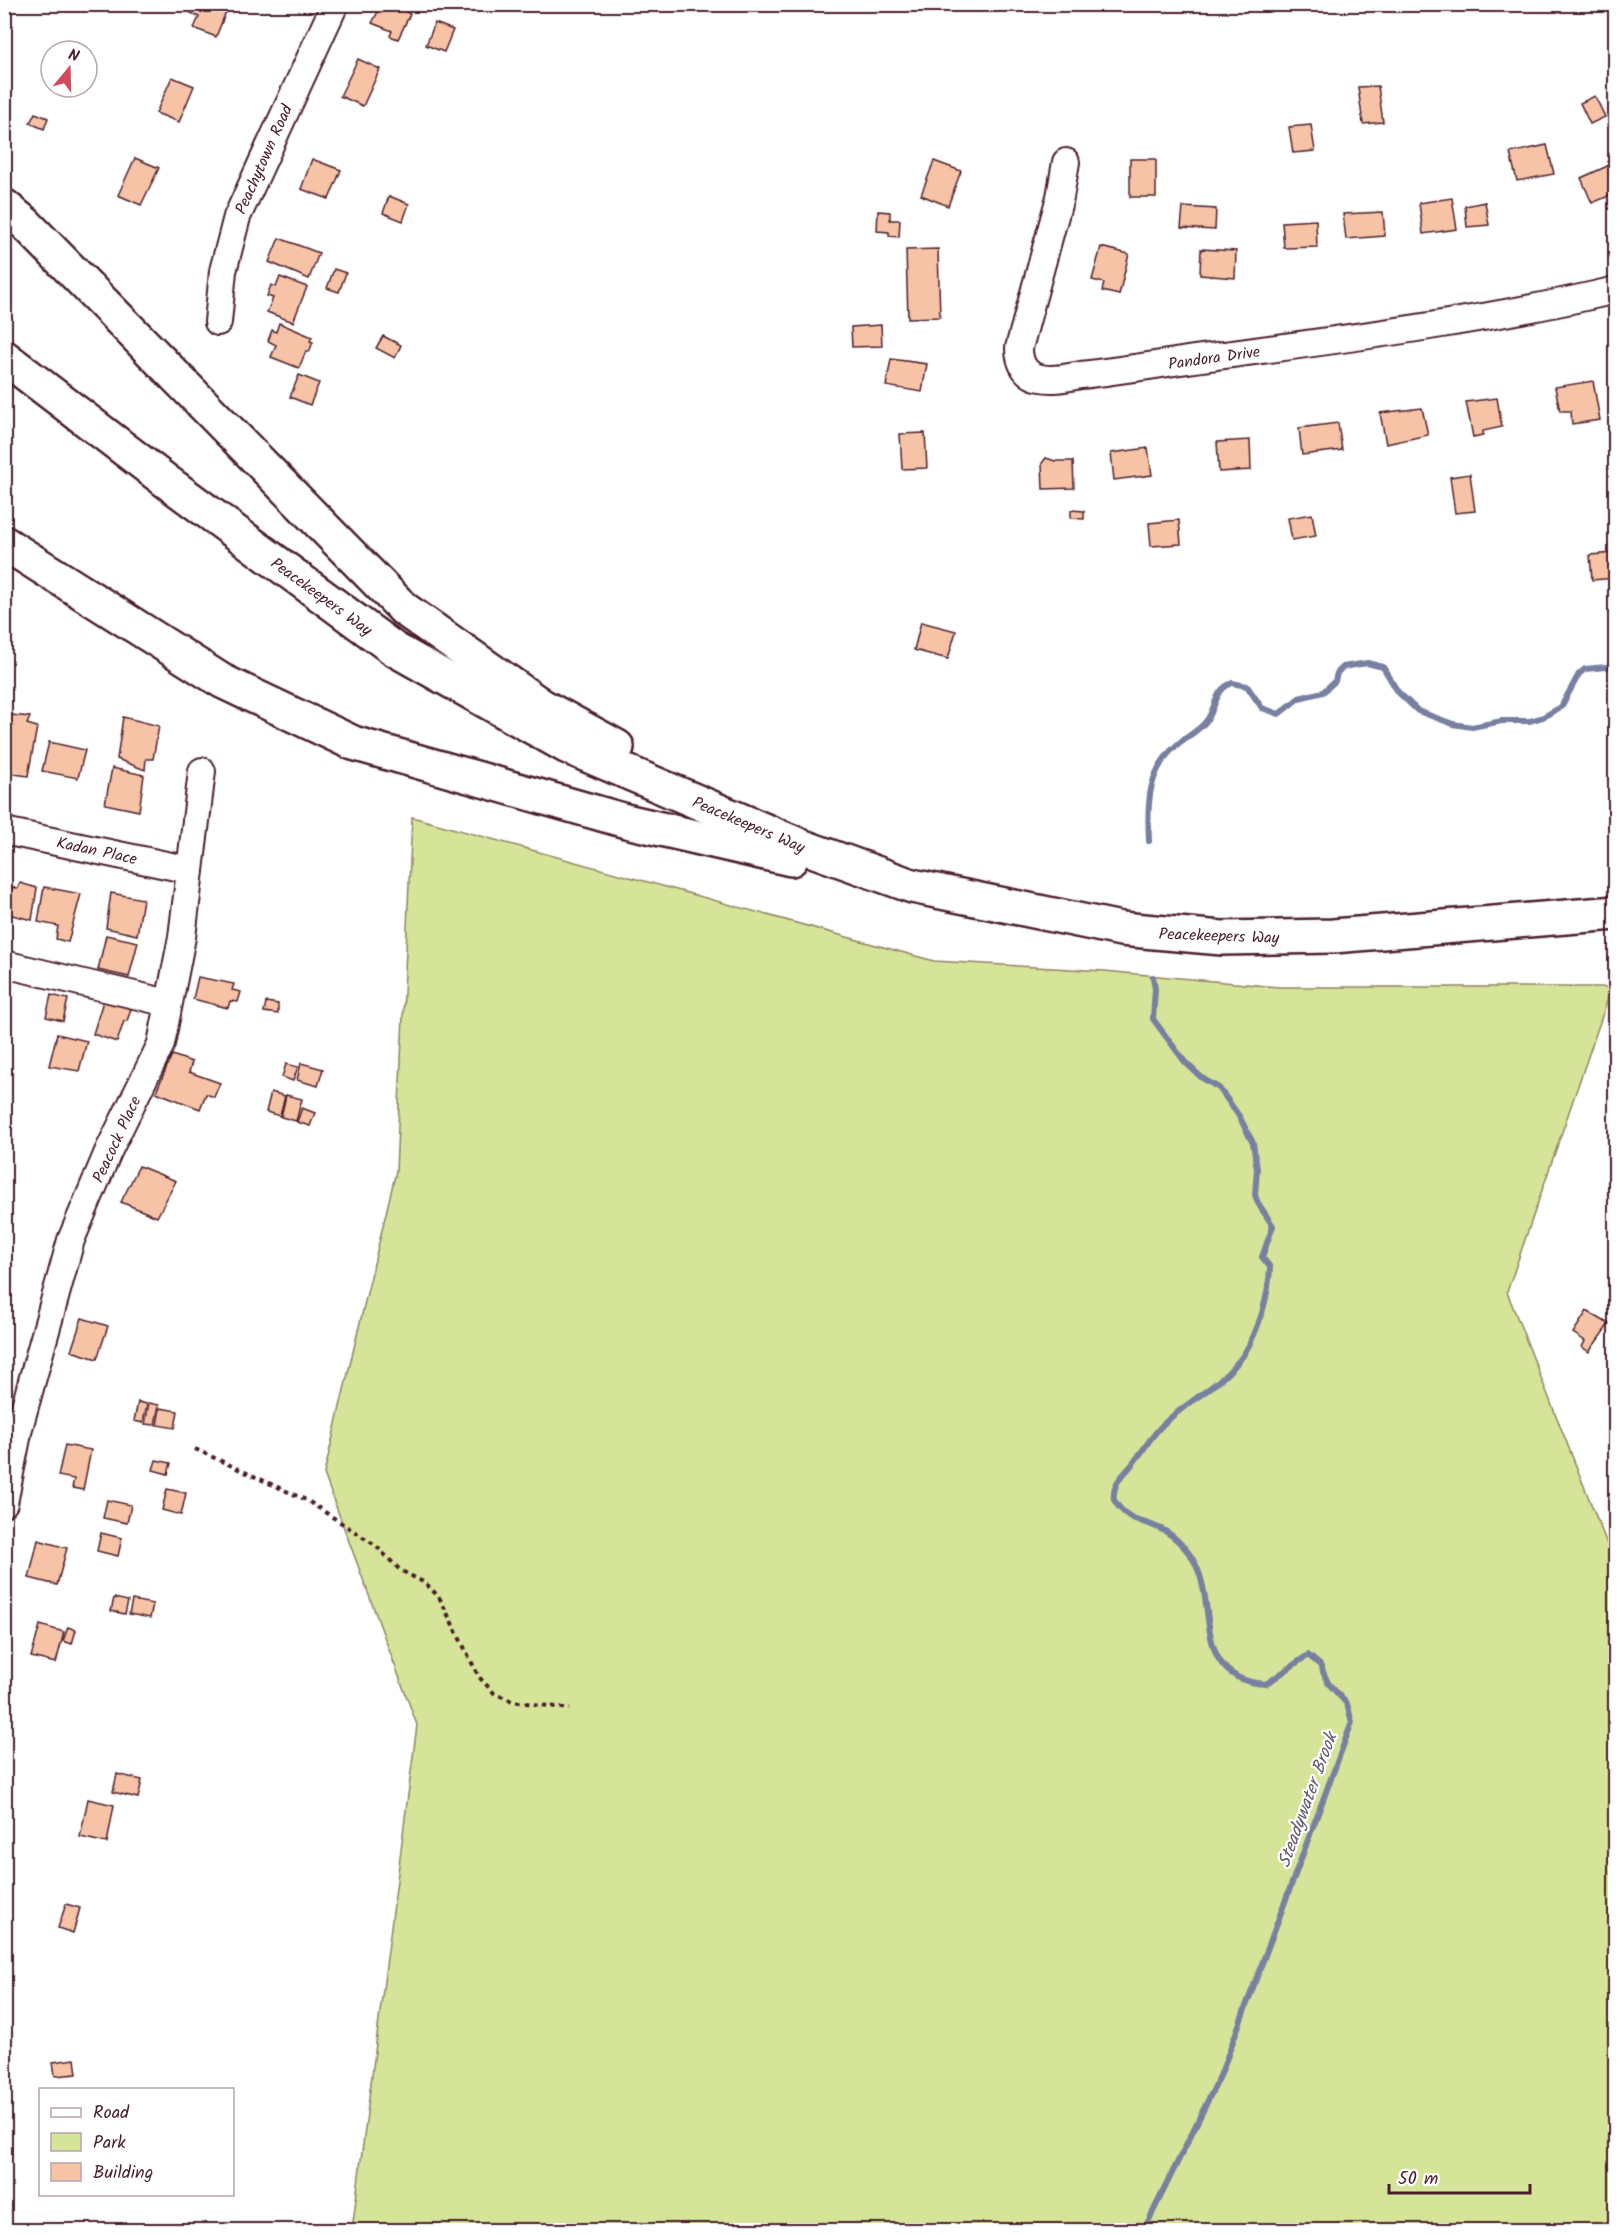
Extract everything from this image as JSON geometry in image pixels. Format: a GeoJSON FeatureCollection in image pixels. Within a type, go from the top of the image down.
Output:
{"type":"FeatureCollection","features":[{"type":"Feature","properties":{"kind":"highway"},"geometry":{"type":"LineString","coordinates":[[4,206],[26,224],[404,609],[542,706],[801,846]]}},
{"type":"Feature","properties":{"kind":"highway","name":"Peacekeepers Way"},"geometry":{"type":"LineString","coordinates":[[4,357],[166,481],[394,649],[566,746],[801,846],[912,886],[1121,929],[1222,938],[1333,936],[1616,913]]}},
{"type":"Feature","properties":{"kind":"highway"},"geometry":{"type":"LineString","coordinates":[[4,543],[222,681],[353,744],[626,821],[912,886]]}},
{"type":"Feature","properties":{"kind":"street","name":"Peachytown Road"},"geometry":{"type":"LineString","coordinates":[[218,322],[227,252],[237,217],[335,4]]}},
{"type":"Feature","properties":{"kind":"street","name":"Pandora Drive"},"geometry":{"type":"LineString","coordinates":[[1066,162],[1060,197],[1019,348],[1021,363],[1031,375],[1038,378],[1052,379],[1114,371],[1441,325],[1616,290]]}},
{"type":"Feature","properties":{"kind":"street","name":"Peacock Place"},"geometry":{"type":"LineString","coordinates":[[4,1503],[19,1428],[72,1240],[108,1152],[161,1044],[182,937],[202,771]]}},
{"type":"Feature","properties":{"kind":"street","name":"Kadan Place"},"geometry":{"type":"LineString","coordinates":[[4,831],[190,870]]}},
{"type":"Feature","properties":{"kind":"street"},"geometry":{"type":"LineString","coordinates":[[4,964],[168,1003]]}},
{"type":"Feature","properties":{"kind":"path"},"geometry":{"type":"LineString","coordinates":[[195,1449],[308,1501],[375,1545],[400,1570],[425,1582],[439,1597],[479,1677],[494,1693],[512,1701],[570,1709]]}},
{"type":"Feature","properties":{"kind":"green space"},"geometry":{"type":"Polygon","coordinates":[[[412,817],[934,961],[1104,971],[1278,987],[1612,987],[1507,1292],[1615,1564],[1615,2230],[352,2230],[417,1725],[324,1474],[396,1171],[412,817]]]}},
{"type":"Feature","properties":{"kind":"building"},"geometry":{"type":"Polygon","coordinates":[[[193,4],[229,4],[216,37],[194,28],[199,17],[189,12],[193,4]]]}},
{"type":"Feature","properties":{"kind":"building"},"geometry":{"type":"Polygon","coordinates":[[[382,4],[391,4],[410,14],[398,39],[390,36],[392,31],[372,23],[382,4]]]}},
{"type":"Feature","properties":{"kind":"building"},"geometry":{"type":"Polygon","coordinates":[[[435,23],[453,30],[444,52],[426,45],[435,23]]]}},
{"type":"Feature","properties":{"kind":"building"},"geometry":{"type":"Polygon","coordinates":[[[358,59],[380,69],[363,106],[340,96],[358,59]]]}},
{"type":"Feature","properties":{"kind":"building"},"geometry":{"type":"Polygon","coordinates":[[[172,77],[194,86],[179,122],[156,113],[172,77]]]}},
{"type":"Feature","properties":{"kind":"building"},"geometry":{"type":"Polygon","coordinates":[[[1378,86],[1383,122],[1363,124],[1358,87],[1378,86]]]}},
{"type":"Feature","properties":{"kind":"building"},"geometry":{"type":"Polygon","coordinates":[[[1595,96],[1605,117],[1590,124],[1580,103],[1595,96]]]}},
{"type":"Feature","properties":{"kind":"building"},"geometry":{"type":"Polygon","coordinates":[[[35,113],[48,118],[44,129],[30,123],[35,113]]]}},
{"type":"Feature","properties":{"kind":"building"},"geometry":{"type":"Polygon","coordinates":[[[1311,125],[1315,151],[1293,153],[1289,127],[1311,125]]]}},
{"type":"Feature","properties":{"kind":"building"},"geometry":{"type":"Polygon","coordinates":[[[1547,145],[1554,174],[1517,181],[1510,153],[1547,145]]]}},
{"type":"Feature","properties":{"kind":"building"},"geometry":{"type":"Polygon","coordinates":[[[135,158],[159,168],[141,205],[118,195],[135,158]]]}},
{"type":"Feature","properties":{"kind":"building"},"geometry":{"type":"Polygon","coordinates":[[[312,159],[341,170],[329,199],[301,189],[312,159]]]}},
{"type":"Feature","properties":{"kind":"building"},"geometry":{"type":"Polygon","coordinates":[[[1130,159],[1156,159],[1156,197],[1130,197],[1130,159]]]}},
{"type":"Feature","properties":{"kind":"building"},"geometry":{"type":"Polygon","coordinates":[[[934,161],[961,171],[948,206],[921,195],[934,161]]]}},
{"type":"Feature","properties":{"kind":"building"},"geometry":{"type":"Polygon","coordinates":[[[1612,164],[1616,172],[1616,193],[1592,203],[1581,178],[1612,164]]]}},
{"type":"Feature","properties":{"kind":"building"},"geometry":{"type":"Polygon","coordinates":[[[389,196],[409,204],[403,221],[383,213],[389,196]]]}},
{"type":"Feature","properties":{"kind":"building"},"geometry":{"type":"Polygon","coordinates":[[[1452,198],[1457,229],[1423,234],[1419,203],[1452,198]]]}},
{"type":"Feature","properties":{"kind":"building"},"geometry":{"type":"Polygon","coordinates":[[[1485,202],[1489,225],[1467,227],[1465,206],[1485,202]]]}},
{"type":"Feature","properties":{"kind":"building"},"geometry":{"type":"Polygon","coordinates":[[[1183,207],[1216,209],[1215,230],[1181,228],[1183,207]]]}},
{"type":"Feature","properties":{"kind":"building"},"geometry":{"type":"Polygon","coordinates":[[[878,211],[890,212],[890,220],[900,220],[899,237],[889,236],[889,232],[877,231],[878,211]]]}},
{"type":"Feature","properties":{"kind":"building"},"geometry":{"type":"Polygon","coordinates":[[[1383,212],[1385,236],[1346,239],[1343,214],[1383,212]]]}},
{"type":"Feature","properties":{"kind":"building"},"geometry":{"type":"Polygon","coordinates":[[[1316,220],[1317,247],[1284,248],[1282,222],[1316,220]]]}},
{"type":"Feature","properties":{"kind":"building"},"geometry":{"type":"Polygon","coordinates":[[[279,238],[319,253],[309,279],[269,262],[279,238]]]}},
{"type":"Feature","properties":{"kind":"building"},"geometry":{"type":"Polygon","coordinates":[[[1101,247],[1129,254],[1119,295],[1102,291],[1104,283],[1092,280],[1101,247]]]}},
{"type":"Feature","properties":{"kind":"building"},"geometry":{"type":"Polygon","coordinates":[[[938,249],[940,317],[908,318],[906,250],[938,249]]]}},
{"type":"Feature","properties":{"kind":"building"},"geometry":{"type":"Polygon","coordinates":[[[1201,249],[1236,251],[1235,278],[1200,275],[1201,249]]]}},
{"type":"Feature","properties":{"kind":"building"},"geometry":{"type":"Polygon","coordinates":[[[334,269],[346,273],[339,292],[327,288],[334,269]]]}},
{"type":"Feature","properties":{"kind":"building"},"geometry":{"type":"Polygon","coordinates":[[[280,277],[307,287],[293,322],[267,312],[273,298],[267,296],[271,285],[276,287],[280,277]]]}},
{"type":"Feature","properties":{"kind":"building"},"geometry":{"type":"Polygon","coordinates":[[[279,323],[312,337],[310,341],[313,342],[309,352],[306,351],[299,368],[271,357],[276,345],[268,341],[272,330],[276,332],[279,323]]]}},
{"type":"Feature","properties":{"kind":"building"},"geometry":{"type":"Polygon","coordinates":[[[881,325],[882,346],[852,347],[851,327],[881,325]]]}},
{"type":"Feature","properties":{"kind":"building"},"geometry":{"type":"Polygon","coordinates":[[[383,336],[401,345],[395,358],[376,348],[383,336]]]}},
{"type":"Feature","properties":{"kind":"building"},"geometry":{"type":"Polygon","coordinates":[[[891,359],[927,364],[922,392],[886,386],[891,359]]]}},
{"type":"Feature","properties":{"kind":"building"},"geometry":{"type":"Polygon","coordinates":[[[299,375],[319,383],[310,405],[290,397],[299,375]]]}},
{"type":"Feature","properties":{"kind":"building"},"geometry":{"type":"Polygon","coordinates":[[[1593,381],[1600,420],[1572,424],[1571,411],[1560,411],[1555,387],[1593,381]]]}},
{"type":"Feature","properties":{"kind":"building"},"geometry":{"type":"Polygon","coordinates":[[[1497,398],[1502,427],[1483,431],[1483,435],[1473,437],[1466,402],[1497,398]]]}},
{"type":"Feature","properties":{"kind":"building"},"geometry":{"type":"Polygon","coordinates":[[[1422,408],[1428,435],[1386,444],[1380,413],[1422,408]]]}},
{"type":"Feature","properties":{"kind":"building"},"geometry":{"type":"Polygon","coordinates":[[[1338,423],[1342,450],[1302,455],[1299,428],[1338,423]]]}},
{"type":"Feature","properties":{"kind":"building"},"geometry":{"type":"Polygon","coordinates":[[[925,433],[927,468],[902,469],[900,434],[925,433]]]}},
{"type":"Feature","properties":{"kind":"building"},"geometry":{"type":"Polygon","coordinates":[[[1250,440],[1251,470],[1219,472],[1217,442],[1250,440]]]}},
{"type":"Feature","properties":{"kind":"building"},"geometry":{"type":"Polygon","coordinates":[[[1148,448],[1152,475],[1114,480],[1111,453],[1148,448]]]}},
{"type":"Feature","properties":{"kind":"building"},"geometry":{"type":"Polygon","coordinates":[[[1046,458],[1055,461],[1073,461],[1074,488],[1043,489],[1042,463],[1046,458]]]}},
{"type":"Feature","properties":{"kind":"building"},"geometry":{"type":"Polygon","coordinates":[[[1470,474],[1475,511],[1455,513],[1450,477],[1470,474]]]}},
{"type":"Feature","properties":{"kind":"building"},"geometry":{"type":"Polygon","coordinates":[[[1071,510],[1084,511],[1084,519],[1071,518],[1071,510]]]}},
{"type":"Feature","properties":{"kind":"building"},"geometry":{"type":"Polygon","coordinates":[[[1312,514],[1316,536],[1292,540],[1288,518],[1312,514]]]}},
{"type":"Feature","properties":{"kind":"building"},"geometry":{"type":"Polygon","coordinates":[[[1179,520],[1181,544],[1151,546],[1149,523],[1179,520]]]}},
{"type":"Feature","properties":{"kind":"building"},"geometry":{"type":"Polygon","coordinates":[[[1614,553],[1616,578],[1592,580],[1590,555],[1614,553]]]}},
{"type":"Feature","properties":{"kind":"building"},"geometry":{"type":"Polygon","coordinates":[[[921,622],[956,631],[948,659],[914,650],[921,622]]]}},
{"type":"Feature","properties":{"kind":"building"},"geometry":{"type":"Polygon","coordinates":[[[11,715],[30,717],[27,724],[37,727],[28,776],[7,773],[4,745],[11,715]]]}},
{"type":"Feature","properties":{"kind":"building"},"geometry":{"type":"Polygon","coordinates":[[[123,717],[159,726],[153,759],[146,759],[145,770],[117,759],[123,717]]]}},
{"type":"Feature","properties":{"kind":"building"},"geometry":{"type":"Polygon","coordinates":[[[49,742],[85,750],[78,778],[42,771],[49,742]]]}},
{"type":"Feature","properties":{"kind":"building"},"geometry":{"type":"Polygon","coordinates":[[[112,768],[144,775],[139,811],[105,804],[112,768]]]}},
{"type":"Feature","properties":{"kind":"building"},"geometry":{"type":"Polygon","coordinates":[[[20,883],[37,888],[32,920],[4,913],[4,887],[18,888],[20,883]]]}},
{"type":"Feature","properties":{"kind":"building"},"geometry":{"type":"Polygon","coordinates":[[[44,887],[81,894],[68,942],[56,939],[58,926],[38,922],[44,887]]]}},
{"type":"Feature","properties":{"kind":"building"},"geometry":{"type":"Polygon","coordinates":[[[111,893],[143,899],[137,935],[106,928],[111,893]]]}},
{"type":"Feature","properties":{"kind":"building"},"geometry":{"type":"Polygon","coordinates":[[[106,935],[138,942],[129,977],[98,970],[106,935]]]}},
{"type":"Feature","properties":{"kind":"building"},"geometry":{"type":"Polygon","coordinates":[[[198,977],[234,984],[232,990],[241,992],[238,1002],[230,1001],[228,1008],[193,999],[198,977]]]}},
{"type":"Feature","properties":{"kind":"building"},"geometry":{"type":"Polygon","coordinates":[[[51,995],[68,999],[63,1021],[46,1017],[51,995]]]}},
{"type":"Feature","properties":{"kind":"building"},"geometry":{"type":"Polygon","coordinates":[[[116,999],[129,1003],[128,1008],[131,1009],[117,1042],[93,1034],[103,1001],[114,1004],[116,999]]]}},
{"type":"Feature","properties":{"kind":"building"},"geometry":{"type":"Polygon","coordinates":[[[266,1002],[278,1004],[278,1014],[264,1012],[266,1002]]]}},
{"type":"Feature","properties":{"kind":"building"},"geometry":{"type":"Polygon","coordinates":[[[57,1034],[87,1041],[79,1071],[49,1066],[57,1034]]]}},
{"type":"Feature","properties":{"kind":"building"},"geometry":{"type":"Polygon","coordinates":[[[172,1055],[192,1062],[189,1072],[220,1083],[214,1097],[206,1094],[200,1109],[156,1092],[172,1055]]]}},
{"type":"Feature","properties":{"kind":"building"},"geometry":{"type":"Polygon","coordinates":[[[301,1063],[323,1069],[318,1086],[297,1080],[301,1063]]]}},
{"type":"Feature","properties":{"kind":"building"},"geometry":{"type":"Polygon","coordinates":[[[286,1064],[298,1067],[293,1081],[282,1077],[286,1064]]]}},
{"type":"Feature","properties":{"kind":"building"},"geometry":{"type":"Polygon","coordinates":[[[271,1092],[285,1096],[280,1116],[266,1112],[271,1092]]]}},
{"type":"Feature","properties":{"kind":"building"},"geometry":{"type":"Polygon","coordinates":[[[286,1095],[302,1099],[296,1121],[281,1117],[286,1095]]]}},
{"type":"Feature","properties":{"kind":"building"},"geometry":{"type":"Polygon","coordinates":[[[302,1108],[315,1113],[310,1126],[297,1122],[302,1108]]]}},
{"type":"Feature","properties":{"kind":"building"},"geometry":{"type":"Polygon","coordinates":[[[139,1166],[176,1181],[157,1217],[121,1202],[139,1166]]]}},
{"type":"Feature","properties":{"kind":"building"},"geometry":{"type":"Polygon","coordinates":[[[1587,1311],[1609,1324],[1589,1352],[1582,1347],[1585,1341],[1573,1333],[1587,1311]]]}},
{"type":"Feature","properties":{"kind":"building"},"geometry":{"type":"Polygon","coordinates":[[[82,1318],[108,1326],[97,1359],[71,1351],[82,1318]]]}},
{"type":"Feature","properties":{"kind":"building"},"geometry":{"type":"Polygon","coordinates":[[[138,1402],[147,1404],[143,1423],[134,1421],[138,1402]]]}},
{"type":"Feature","properties":{"kind":"building"},"geometry":{"type":"Polygon","coordinates":[[[149,1403],[159,1405],[155,1425],[145,1424],[149,1403]]]}},
{"type":"Feature","properties":{"kind":"building"},"geometry":{"type":"Polygon","coordinates":[[[160,1408],[178,1411],[175,1428],[157,1425],[160,1408]]]}},
{"type":"Feature","properties":{"kind":"building"},"geometry":{"type":"Polygon","coordinates":[[[65,1445],[91,1450],[83,1490],[72,1488],[74,1479],[58,1476],[65,1445]]]}},
{"type":"Feature","properties":{"kind":"building"},"geometry":{"type":"Polygon","coordinates":[[[156,1460],[171,1463],[168,1474],[153,1470],[156,1460]]]}},
{"type":"Feature","properties":{"kind":"building"},"geometry":{"type":"Polygon","coordinates":[[[167,1489],[186,1493],[181,1515],[162,1510],[167,1489]]]}},
{"type":"Feature","properties":{"kind":"building"},"geometry":{"type":"Polygon","coordinates":[[[107,1500],[131,1505],[127,1523],[103,1518],[107,1500]]]}},
{"type":"Feature","properties":{"kind":"building"},"geometry":{"type":"Polygon","coordinates":[[[101,1533],[122,1538],[118,1556],[97,1551],[101,1533]]]}},
{"type":"Feature","properties":{"kind":"building"},"geometry":{"type":"Polygon","coordinates":[[[38,1540],[67,1548],[57,1585],[29,1578],[38,1540]]]}},
{"type":"Feature","properties":{"kind":"building"},"geometry":{"type":"Polygon","coordinates":[[[114,1598],[128,1601],[125,1614],[111,1611],[114,1598]]]}},
{"type":"Feature","properties":{"kind":"building"},"geometry":{"type":"Polygon","coordinates":[[[132,1600],[153,1604],[150,1618],[129,1614],[132,1600]]]}},
{"type":"Feature","properties":{"kind":"building"},"geometry":{"type":"Polygon","coordinates":[[[40,1625],[64,1632],[56,1663],[31,1657],[40,1625]]]}},
{"type":"Feature","properties":{"kind":"building"},"geometry":{"type":"Polygon","coordinates":[[[68,1627],[76,1630],[72,1644],[63,1641],[68,1627]]]}},
{"type":"Feature","properties":{"kind":"building"},"geometry":{"type":"Polygon","coordinates":[[[117,1774],[142,1780],[138,1798],[113,1792],[117,1774]]]}},
{"type":"Feature","properties":{"kind":"building"},"geometry":{"type":"Polygon","coordinates":[[[88,1799],[114,1805],[107,1843],[80,1837],[88,1799]]]}},
{"type":"Feature","properties":{"kind":"building"},"geometry":{"type":"Polygon","coordinates":[[[66,1904],[80,1908],[73,1933],[58,1928],[66,1904]]]}},
{"type":"Feature","properties":{"kind":"building"},"geometry":{"type":"Polygon","coordinates":[[[75,2059],[77,2074],[55,2076],[53,2062],[75,2059]]]}},
{"type":"Feature","properties":{"kind":"waterway","name":"Steadywater Brook"},"geometry":{"type":"LineString","coordinates":[[1149,841],[1149,800],[1151,788],[1161,764],[1168,753],[1204,724],[1219,694],[1232,683],[1247,686],[1262,708],[1279,714],[1299,698],[1323,692],[1335,681],[1337,673],[1343,667],[1367,663],[1383,667],[1398,692],[1418,711],[1453,724],[1472,727],[1502,721],[1530,721],[1543,717],[1561,707],[1579,674],[1585,669],[1616,666]]}},
{"type":"Feature","properties":{"kind":"waterway","name":"Steadywater Brook"},"geometry":{"type":"LineString","coordinates":[[1144,2230],[1220,2076],[1352,1722],[1347,1704],[1328,1683],[1320,1665],[1308,1655],[1266,1684],[1243,1679],[1227,1670],[1217,1656],[1211,1639],[1202,1581],[1192,1558],[1172,1536],[1156,1526],[1130,1517],[1114,1500],[1117,1483],[1158,1430],[1218,1382],[1244,1354],[1259,1323],[1270,1267],[1262,1257],[1273,1226],[1255,1195],[1257,1169],[1253,1143],[1239,1116],[1219,1088],[1202,1078],[1185,1062],[1153,1019],[1155,989],[1153,977]]}}]}
